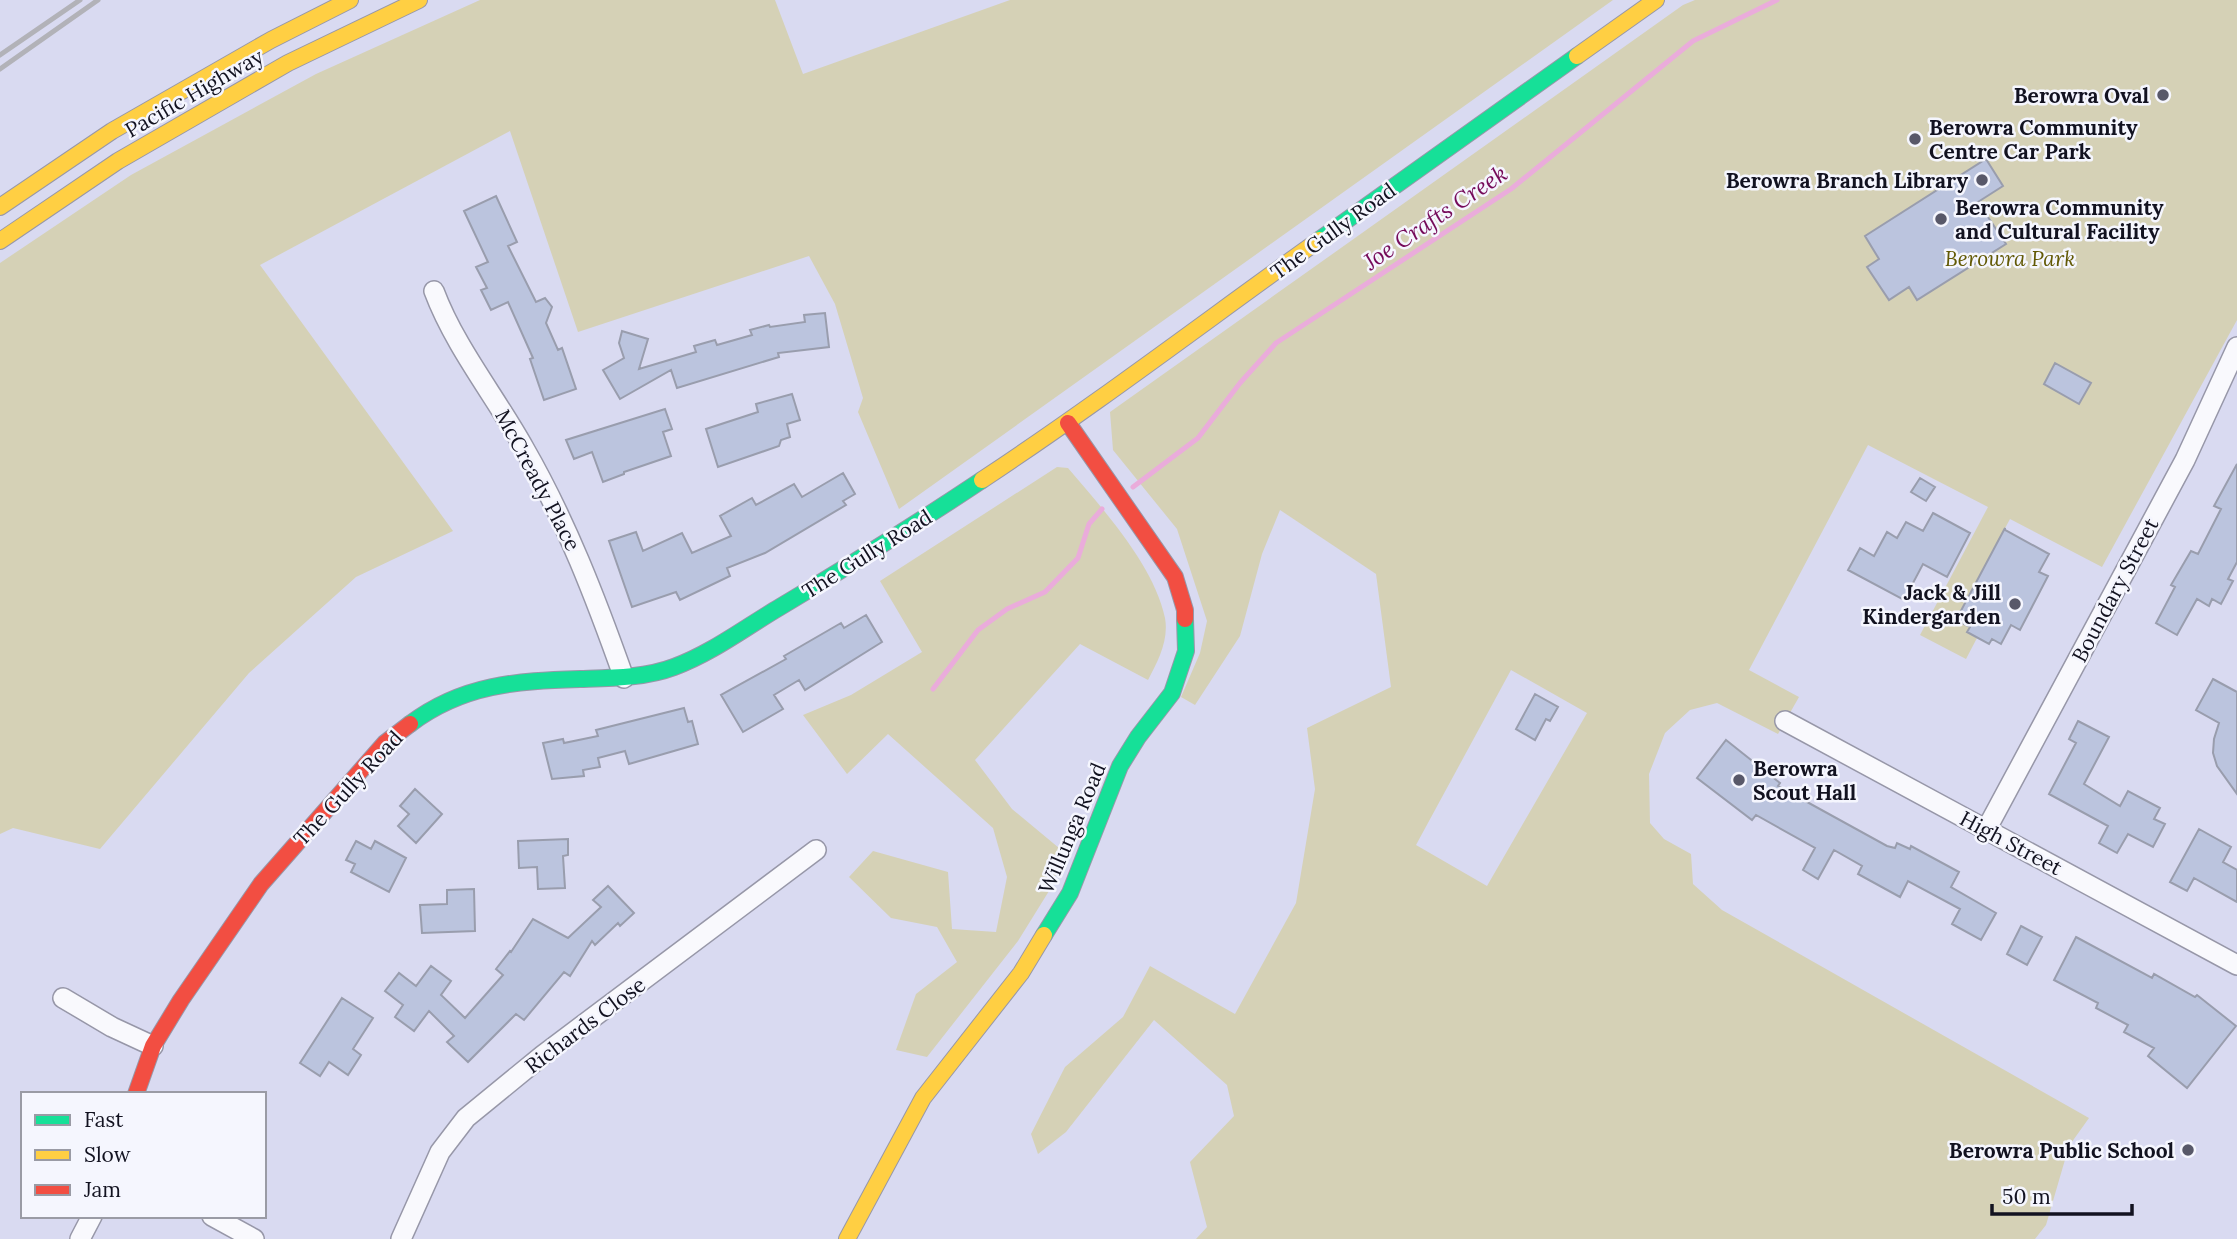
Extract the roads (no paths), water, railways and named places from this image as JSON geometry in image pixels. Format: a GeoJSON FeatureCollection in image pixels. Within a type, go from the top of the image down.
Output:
{"type":"FeatureCollection","features":[{"type":"Feature","properties":{"kind":"street","name":"Pacific Highway"},"geometry":{"type":"LineString","coordinates":[[0,207],[112,131],[271,40],[350,0]]}},
{"type":"Feature","properties":{"kind":"street","name":"Pacific Highway"},"geometry":{"type":"LineString","coordinates":[[0,241],[118,161],[288,63],[419,0]]}},
{"type":"Feature","properties":{"kind":"street","name":"The Gully Road"},"geometry":{"type":"LineString","coordinates":[[137,1092],[153,1046],[181,1000],[261,884],[385,743],[418,718],[458,697],[497,684],[624,678],[674,667],[720,643],[908,530],[1068,423],[1656,0]]}},
{"type":"Feature","properties":{"kind":"street","name":"McCready Place"},"geometry":{"type":"LineString","coordinates":[[434,291],[445,319],[525,449],[565,527],[596,600],[624,678]]}},
{"type":"Feature","properties":{"kind":"street","name":"Boundary Street"},"geometry":{"type":"LineString","coordinates":[[1986,830],[2185,460],[2237,347]]}},
{"type":"Feature","properties":{"kind":"street","name":"Willunga Road"},"geometry":{"type":"LineString","coordinates":[[847,1239],[923,1098],[1021,973],[1070,894],[1120,766],[1138,737],[1172,693],[1186,651],[1185,610],[1175,577],[1068,423]]}},
{"type":"Feature","properties":{"kind":"street","name":"High Street"},"geometry":{"type":"LineString","coordinates":[[1785,721],[2237,965]]}},
{"type":"Feature","properties":{"kind":"street","name":"Richards Close"},"geometry":{"type":"LineString","coordinates":[[401,1239],[440,1153],[466,1118],[543,1055],[816,850]]}},
{"type":"Feature","properties":{"kind":"street"},"geometry":{"type":"LineString","coordinates":[[63,998],[112,1027],[153,1046]]}},
{"type":"Feature","properties":{"kind":"street"},"geometry":{"type":"LineString","coordinates":[[80,1239],[91,1218]]}},
{"type":"Feature","properties":{"kind":"street"},"geometry":{"type":"LineString","coordinates":[[216,1218],[254,1239]]}},
{"type":"Feature","properties":{"kind":"waterway","name":"Joe Crafts Creek"},"geometry":{"type":"LineString","coordinates":[[1133,487],[1198,438],[1240,383],[1276,343],[1511,189],[1693,41],[1777,0]]}},
{"type":"Feature","properties":{"kind":"waterway","name":"Joe Crafts Creek"},"geometry":{"type":"LineString","coordinates":[[933,689],[978,630],[1007,609],[1045,592],[1078,558],[1089,524],[1102,509]]}},
{"type":"Feature","properties":{"kind":"railway"},"geometry":{"type":"LineString","coordinates":[[0,55],[80,0]]}},
{"type":"Feature","properties":{"kind":"railway"},"geometry":{"type":"LineString","coordinates":[[0,69],[98,0]]}},
{"type":"Feature","properties":{"kind":"place","name":"Berowra Oval"},"geometry":{"type":"Point","coordinates":[2163,95]}},
{"type":"Feature","properties":{"kind":"place","name":"Berowra Community Centre Car Park"},"geometry":{"type":"Point","coordinates":[1915,139]}},
{"type":"Feature","properties":{"kind":"place","name":"Berowra Branch Library"},"geometry":{"type":"Point","coordinates":[1982,180]}},
{"type":"Feature","properties":{"kind":"place","name":"Berowra Community and Cultural Facility"},"geometry":{"type":"Point","coordinates":[1941,219]}},
{"type":"Feature","properties":{"kind":"place","name":"Jack & Jill Kindergarden"},"geometry":{"type":"Point","coordinates":[2015,604]}},
{"type":"Feature","properties":{"kind":"place","name":"Berowra Scout Hall"},"geometry":{"type":"Point","coordinates":[1739,780]}},
{"type":"Feature","properties":{"kind":"place","name":"Berowra Public School"},"geometry":{"type":"Point","coordinates":[2188,1150]}},
{"type":"Feature","properties":{"kind":"park label","name":"Berowra Park"},"geometry":{"type":"Point","coordinates":[2010,258]}}]}
